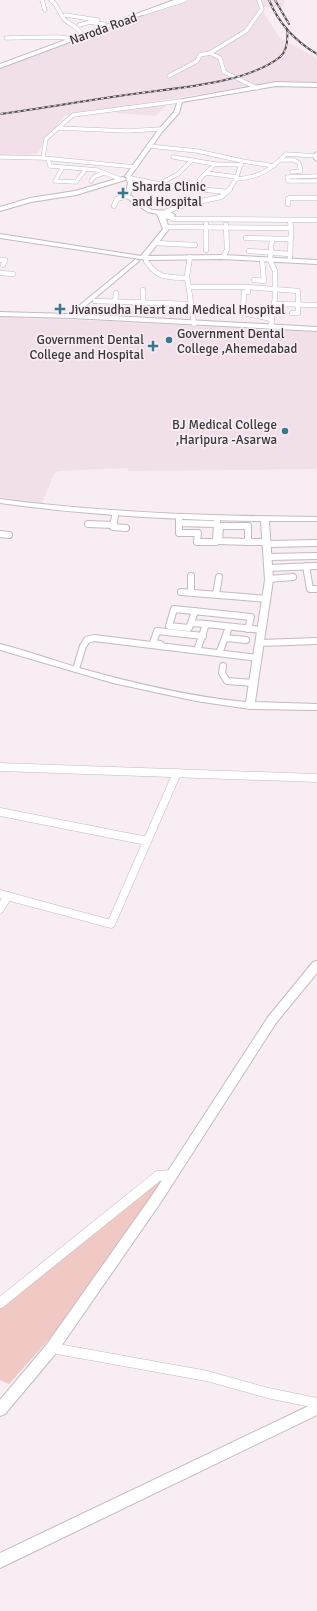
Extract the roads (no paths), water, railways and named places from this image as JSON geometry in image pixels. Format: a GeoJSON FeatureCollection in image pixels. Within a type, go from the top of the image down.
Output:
{"type":"FeatureCollection","features":[{"type":"Feature","properties":{"kind":"main road"},"geometry":{"type":"LineString","coordinates":[[148,11],[179,0]]}},
{"type":"Feature","properties":{"kind":"main road","name":"Naroda Road"},"geometry":{"type":"LineString","coordinates":[[71,38],[104,24],[140,12],[148,11]]}},
{"type":"Feature","properties":{"kind":"main road","name":"Naroda Road"},"geometry":{"type":"LineString","coordinates":[[1,64],[148,11]]}},
{"type":"Feature","properties":{"kind":"street"},"geometry":{"type":"LineString","coordinates":[[42,0],[45,10]]}},
{"type":"Feature","properties":{"kind":"street"},"geometry":{"type":"LineString","coordinates":[[51,0],[56,3],[65,20],[77,25],[81,33]]}},
{"type":"Feature","properties":{"kind":"street"},"geometry":{"type":"LineString","coordinates":[[148,11],[185,0]]}},
{"type":"Feature","properties":{"kind":"street"},"geometry":{"type":"LineString","coordinates":[[168,76],[197,61],[200,55],[210,53],[246,31],[262,9],[259,0]]}},
{"type":"Feature","properties":{"kind":"street"},"geometry":{"type":"LineString","coordinates":[[66,16],[98,20],[94,23]]}},
{"type":"Feature","properties":{"kind":"street"},"geometry":{"type":"LineString","coordinates":[[77,20],[84,23]]}},
{"type":"Feature","properties":{"kind":"street"},"geometry":{"type":"LineString","coordinates":[[79,25],[84,23],[104,24]]}},
{"type":"Feature","properties":{"kind":"street"},"geometry":{"type":"LineString","coordinates":[[6,38],[71,38]]}},
{"type":"Feature","properties":{"kind":"street"},"geometry":{"type":"LineString","coordinates":[[210,53],[220,58],[224,72],[257,88]]}},
{"type":"Feature","properties":{"kind":"street"},"geometry":{"type":"LineString","coordinates":[[276,84],[317,85]]}},
{"type":"Feature","properties":{"kind":"street"},"geometry":{"type":"LineString","coordinates":[[227,192],[165,185],[161,183],[126,178],[97,170],[50,166],[45,158],[46,139],[73,115],[180,101],[276,84],[317,85]]}},
{"type":"Feature","properties":{"kind":"street"},"geometry":{"type":"LineString","coordinates":[[0,209],[30,200],[76,193],[126,178],[161,130],[177,112],[180,101]]}},
{"type":"Feature","properties":{"kind":"street"},"geometry":{"type":"LineString","coordinates":[[58,128],[127,131],[161,130]]}},
{"type":"Feature","properties":{"kind":"street"},"geometry":{"type":"LineString","coordinates":[[149,146],[197,152],[242,163]]}},
{"type":"Feature","properties":{"kind":"street"},"geometry":{"type":"LineString","coordinates":[[206,173],[236,178],[259,176],[274,166],[286,154],[317,155],[317,159]]}},
{"type":"Feature","properties":{"kind":"street"},"geometry":{"type":"LineString","coordinates":[[0,157],[45,158],[134,167]]}},
{"type":"Feature","properties":{"kind":"street"},"geometry":{"type":"LineString","coordinates":[[173,157],[215,164],[242,163],[274,166]]}},
{"type":"Feature","properties":{"kind":"street"},"geometry":{"type":"LineString","coordinates":[[161,183],[171,180],[182,172],[192,160]]}},
{"type":"Feature","properties":{"kind":"street"},"geometry":{"type":"LineString","coordinates":[[280,160],[294,160],[299,163],[300,172],[287,172]]}},
{"type":"Feature","properties":{"kind":"street"},"geometry":{"type":"LineString","coordinates":[[114,206],[117,199],[127,196],[150,211],[163,214],[172,213],[221,197],[231,188],[242,163]]}},
{"type":"Feature","properties":{"kind":"street"},"geometry":{"type":"LineString","coordinates":[[197,188],[200,179],[215,164]]}},
{"type":"Feature","properties":{"kind":"street"},"geometry":{"type":"LineString","coordinates":[[63,167],[56,181],[76,182],[86,169]]}},
{"type":"Feature","properties":{"kind":"street"},"geometry":{"type":"LineString","coordinates":[[91,181],[96,176],[105,173]]}},
{"type":"Feature","properties":{"kind":"street"},"geometry":{"type":"LineString","coordinates":[[317,176],[287,177],[288,181],[317,181]]}},
{"type":"Feature","properties":{"kind":"street"},"geometry":{"type":"LineString","coordinates":[[126,178],[132,183],[127,196]]}},
{"type":"Feature","properties":{"kind":"street"},"geometry":{"type":"LineString","coordinates":[[299,193],[301,204]]}},
{"type":"Feature","properties":{"kind":"street"},"geometry":{"type":"LineString","coordinates":[[288,204],[288,199],[317,198]]}},
{"type":"Feature","properties":{"kind":"street"},"geometry":{"type":"LineString","coordinates":[[172,213],[174,219],[317,220]]}},
{"type":"Feature","properties":{"kind":"street"},"geometry":{"type":"LineString","coordinates":[[70,316],[141,259],[167,228],[172,213]]}},
{"type":"Feature","properties":{"kind":"street"},"geometry":{"type":"LineString","coordinates":[[163,214],[167,228]]}},
{"type":"Feature","properties":{"kind":"street"},"geometry":{"type":"LineString","coordinates":[[206,220],[206,250]]}},
{"type":"Feature","properties":{"kind":"street"},"geometry":{"type":"LineString","coordinates":[[223,258],[227,250],[225,220]]}},
{"type":"Feature","properties":{"kind":"street"},"geometry":{"type":"LineString","coordinates":[[247,259],[249,252],[248,220]]}},
{"type":"Feature","properties":{"kind":"street"},"geometry":{"type":"LineString","coordinates":[[270,220],[270,228]]}},
{"type":"Feature","properties":{"kind":"street"},"geometry":{"type":"LineString","coordinates":[[290,220],[290,258]]}},
{"type":"Feature","properties":{"kind":"street"},"geometry":{"type":"LineString","coordinates":[[167,228],[291,228]]}},
{"type":"Feature","properties":{"kind":"street"},"geometry":{"type":"LineString","coordinates":[[248,236],[272,239],[290,239]]}},
{"type":"Feature","properties":{"kind":"street"},"geometry":{"type":"LineString","coordinates":[[0,237],[141,259],[190,257],[270,260],[290,258]]}},
{"type":"Feature","properties":{"kind":"street"},"geometry":{"type":"LineString","coordinates":[[271,322],[275,289],[275,271],[270,260],[272,239]]}},
{"type":"Feature","properties":{"kind":"street"},"geometry":{"type":"LineString","coordinates":[[155,243],[195,245]]}},
{"type":"Feature","properties":{"kind":"street"},"geometry":{"type":"LineString","coordinates":[[249,252],[271,253],[290,258],[317,262]]}},
{"type":"Feature","properties":{"kind":"street"},"geometry":{"type":"LineString","coordinates":[[190,257],[187,278],[194,323]]}},
{"type":"Feature","properties":{"kind":"street"},"geometry":{"type":"LineString","coordinates":[[3,259],[3,265]]}},
{"type":"Feature","properties":{"kind":"street"},"geometry":{"type":"LineString","coordinates":[[141,259],[155,274],[187,278]]}},
{"type":"Feature","properties":{"kind":"street"},"geometry":{"type":"LineString","coordinates":[[254,280],[264,280],[262,260]]}},
{"type":"Feature","properties":{"kind":"street"},"geometry":{"type":"LineString","coordinates":[[0,273],[13,274]]}},
{"type":"Feature","properties":{"kind":"street"},"geometry":{"type":"LineString","coordinates":[[188,287],[247,287],[298,291],[298,313],[292,313]]}},
{"type":"Feature","properties":{"kind":"street"},"geometry":{"type":"LineString","coordinates":[[247,287],[248,292],[244,292],[244,313],[271,322]]}},
{"type":"Feature","properties":{"kind":"street"},"geometry":{"type":"LineString","coordinates":[[143,290],[143,303]]}},
{"type":"Feature","properties":{"kind":"street"},"geometry":{"type":"LineString","coordinates":[[115,302],[116,293]]}},
{"type":"Feature","properties":{"kind":"street"},"geometry":{"type":"LineString","coordinates":[[95,301],[115,302],[126,300],[143,303],[190,304]]}},
{"type":"Feature","properties":{"kind":"street"},"geometry":{"type":"LineString","coordinates":[[274,304],[317,305]]}},
{"type":"Feature","properties":{"kind":"street"},"geometry":{"type":"LineString","coordinates":[[0,315],[70,316],[317,329]]}},
{"type":"Feature","properties":{"kind":"street"},"geometry":{"type":"LineString","coordinates":[[194,323],[271,322],[317,329]]}},
{"type":"Feature","properties":{"kind":"street"},"geometry":{"type":"LineString","coordinates":[[0,502],[64,512],[179,521],[217,522],[317,520]]}},
{"type":"Feature","properties":{"kind":"street"},"geometry":{"type":"LineString","coordinates":[[0,502],[99,513],[266,520]]}},
{"type":"Feature","properties":{"kind":"street"},"geometry":{"type":"LineString","coordinates":[[114,525],[115,516]]}},
{"type":"Feature","properties":{"kind":"street"},"geometry":{"type":"LineString","coordinates":[[250,706],[267,599],[269,579],[268,568],[272,557],[266,520]]}},
{"type":"Feature","properties":{"kind":"street"},"geometry":{"type":"LineString","coordinates":[[179,521],[179,533],[198,533],[197,542],[216,542],[217,522]]}},
{"type":"Feature","properties":{"kind":"street"},"geometry":{"type":"LineString","coordinates":[[88,524],[101,527],[114,525],[113,527],[126,528]]}},
{"type":"Feature","properties":{"kind":"street"},"geometry":{"type":"LineString","coordinates":[[248,542],[248,526],[220,526],[219,541],[297,544],[317,544]]}},
{"type":"Feature","properties":{"kind":"street"},"geometry":{"type":"LineString","coordinates":[[0,534],[9,535]]}},
{"type":"Feature","properties":{"kind":"street"},"geometry":{"type":"LineString","coordinates":[[297,544],[299,556]]}},
{"type":"Feature","properties":{"kind":"street"},"geometry":{"type":"LineString","coordinates":[[272,557],[315,556],[310,544]]}},
{"type":"Feature","properties":{"kind":"street"},"geometry":{"type":"LineString","coordinates":[[306,566],[314,589],[312,597]]}},
{"type":"Feature","properties":{"kind":"street"},"geometry":{"type":"LineString","coordinates":[[268,568],[317,566]]}},
{"type":"Feature","properties":{"kind":"street"},"geometry":{"type":"LineString","coordinates":[[191,576],[191,592]]}},
{"type":"Feature","properties":{"kind":"street"},"geometry":{"type":"LineString","coordinates":[[216,594],[219,577]]}},
{"type":"Feature","properties":{"kind":"street"},"geometry":{"type":"LineString","coordinates":[[269,579],[293,577]]}},
{"type":"Feature","properties":{"kind":"street"},"geometry":{"type":"LineString","coordinates":[[181,592],[267,599]]}},
{"type":"Feature","properties":{"kind":"street"},"geometry":{"type":"LineString","coordinates":[[195,611],[189,628],[169,626],[174,609],[195,611],[251,617],[248,629]]}},
{"type":"Feature","properties":{"kind":"street"},"geometry":{"type":"LineString","coordinates":[[220,650],[232,615]]}},
{"type":"Feature","properties":{"kind":"street"},"geometry":{"type":"LineString","coordinates":[[191,623],[262,630]]}},
{"type":"Feature","properties":{"kind":"street"},"geometry":{"type":"LineString","coordinates":[[198,648],[206,624]]}},
{"type":"Feature","properties":{"kind":"street"},"geometry":{"type":"LineString","coordinates":[[203,636],[157,631],[153,643],[236,652]]}},
{"type":"Feature","properties":{"kind":"street"},"geometry":{"type":"LineString","coordinates":[[177,646],[180,633]]}},
{"type":"Feature","properties":{"kind":"street"},"geometry":{"type":"LineString","coordinates":[[76,669],[83,646],[87,640],[94,638],[258,658]]}},
{"type":"Feature","properties":{"kind":"street"},"geometry":{"type":"LineString","coordinates":[[225,638],[246,640]]}},
{"type":"Feature","properties":{"kind":"street"},"geometry":{"type":"LineString","coordinates":[[260,643],[317,641]]}},
{"type":"Feature","properties":{"kind":"street"},"geometry":{"type":"LineString","coordinates":[[0,647],[76,669],[199,699],[250,706],[317,707]]}},
{"type":"Feature","properties":{"kind":"street"},"geometry":{"type":"LineString","coordinates":[[223,666],[222,673],[228,681],[254,683]]}},
{"type":"Feature","properties":{"kind":"street"},"geometry":{"type":"LineString","coordinates":[[0,767],[317,778]]}},
{"type":"Feature","properties":{"kind":"street"},"geometry":{"type":"LineString","coordinates":[[0,909],[4,895],[111,924],[177,773]]}},
{"type":"Feature","properties":{"kind":"street"},"geometry":{"type":"LineString","coordinates":[[0,812],[147,841]]}},
{"type":"Feature","properties":{"kind":"street"},"geometry":{"type":"LineString","coordinates":[[1,1407],[52,1348],[172,1175],[272,1020],[317,965]]}},
{"type":"Feature","properties":{"kind":"street"},"geometry":{"type":"LineString","coordinates":[[0,1303],[158,1176],[172,1175]]}},
{"type":"Feature","properties":{"kind":"street"},"geometry":{"type":"LineString","coordinates":[[52,1348],[207,1376],[268,1393],[317,1403]]}},
{"type":"Feature","properties":{"kind":"street"},"geometry":{"type":"LineString","coordinates":[[0,1561],[317,1408]]}},
{"type":"Feature","properties":{"kind":"railway"},"geometry":{"type":"LineString","coordinates":[[269,0],[273,9],[287,30]]}},
{"type":"Feature","properties":{"kind":"railway"},"geometry":{"type":"LineString","coordinates":[[275,0],[289,24]]}},
{"type":"Feature","properties":{"kind":"railway"},"geometry":{"type":"LineString","coordinates":[[0,114],[116,96],[189,87],[230,79],[266,66],[280,57],[286,48],[287,30]]}},
{"type":"Feature","properties":{"kind":"railway"},"geometry":{"type":"LineString","coordinates":[[287,30],[295,38],[317,54]]}},
{"type":"Feature","properties":{"kind":"place","name":"Sharda Clinic and Hospital"},"geometry":{"type":"Point","coordinates":[123,193]}},
{"type":"Feature","properties":{"kind":"place","name":"Jivansudha Heart and Medical Hospital"},"geometry":{"type":"Point","coordinates":[60,309]}},
{"type":"Feature","properties":{"kind":"place","name":"Government Dental College ,Ahemedabad"},"geometry":{"type":"Point","coordinates":[169,340]}},
{"type":"Feature","properties":{"kind":"place","name":"Government Dental College and Hospital"},"geometry":{"type":"Point","coordinates":[153,346]}},
{"type":"Feature","properties":{"kind":"place","name":"BJ Medical College ,Haripura -Asarwa"},"geometry":{"type":"Point","coordinates":[285,431]}}]}
